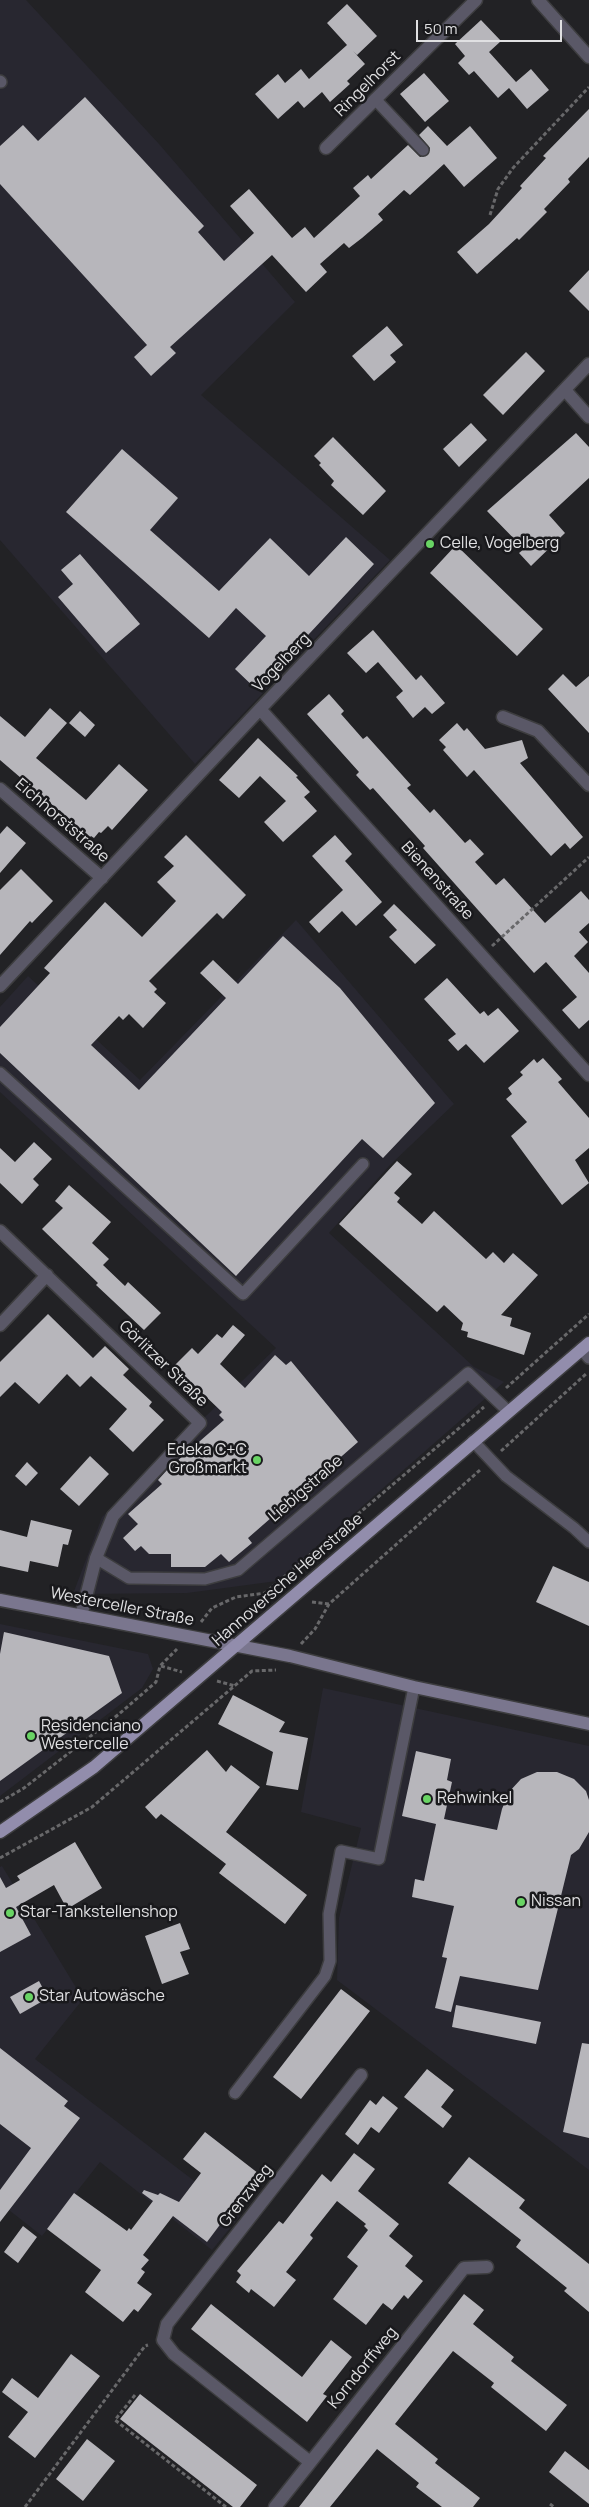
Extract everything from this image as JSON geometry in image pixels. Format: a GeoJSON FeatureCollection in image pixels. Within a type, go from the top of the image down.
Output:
{"type":"FeatureCollection","features":[{"type":"Feature","properties":{"kind":"main road","name":"Hannoversche Heerstraße"},"geometry":{"type":"LineString","coordinates":[[0,1832],[76,1782],[239,1645],[508,1411],[586,1350]]}},
{"type":"Feature","properties":{"kind":"street","name":"Ringelhorst"},"geometry":{"type":"LineString","coordinates":[[326,148],[476,0]]}},
{"type":"Feature","properties":{"kind":"street"},"geometry":{"type":"LineString","coordinates":[[538,0],[589,57]]}},
{"type":"Feature","properties":{"kind":"street","name":"Vogelberg"},"geometry":{"type":"LineString","coordinates":[[0,986],[260,709],[589,364]]}},
{"type":"Feature","properties":{"kind":"street"},"geometry":{"type":"LineString","coordinates":[[565,390],[589,417]]}},
{"type":"Feature","properties":{"kind":"street","name":"Bienenstraße"},"geometry":{"type":"LineString","coordinates":[[260,709],[589,1075]]}},
{"type":"Feature","properties":{"kind":"street"},"geometry":{"type":"LineString","coordinates":[[503,717],[538,731],[589,785]]}},
{"type":"Feature","properties":{"kind":"street","name":"Eichhorststraße"},"geometry":{"type":"LineString","coordinates":[[0,788],[102,878]]}},
{"type":"Feature","properties":{"kind":"street","name":"Görlitzer Straße"},"geometry":{"type":"LineString","coordinates":[[0,1231],[200,1422],[113,1516],[96,1558],[81,1616]]}},
{"type":"Feature","properties":{"kind":"street"},"geometry":{"type":"LineString","coordinates":[[0,1325],[47,1275]]}},
{"type":"Feature","properties":{"kind":"street","name":"Westerceller Straße"},"geometry":{"type":"LineString","coordinates":[[0,1600],[239,1645],[414,1688],[589,1724]]}},
{"type":"Feature","properties":{"kind":"street","name":"Grenzweg"},"geometry":{"type":"LineString","coordinates":[[163,2340],[167,2324],[361,2075]]}},
{"type":"Feature","properties":{"kind":"street","name":"Korndorffweg"},"geometry":{"type":"LineString","coordinates":[[275,2507],[464,2268],[487,2267]]}},
{"type":"Feature","properties":{"kind":"street"},"geometry":{"type":"LineString","coordinates":[[163,2340],[174,2354],[310,2462]]}},
{"type":"Feature","properties":{"kind":"lane"},"geometry":{"type":"LineString","coordinates":[[376,99],[423,150]]}},
{"type":"Feature","properties":{"kind":"lane"},"geometry":{"type":"LineString","coordinates":[[0,1073],[243,1294],[363,1164]]}},
{"type":"Feature","properties":{"kind":"lane","name":"Liebigstraße"},"geometry":{"type":"LineString","coordinates":[[96,1558],[129,1578],[205,1579],[238,1570],[395,1433],[468,1373],[508,1411]]}},
{"type":"Feature","properties":{"kind":"lane"},"geometry":{"type":"LineString","coordinates":[[473,1441],[506,1476],[574,1528],[589,1542]]}},
{"type":"Feature","properties":{"kind":"lane"},"geometry":{"type":"LineString","coordinates":[[235,2093],[325,1976],[330,1961],[329,1914],[342,1851],[380,1859],[414,1688]]}},
{"type":"Feature","properties":{"kind":"path"},"geometry":{"type":"LineString","coordinates":[[490,215],[498,189],[514,168],[589,88]]}},
{"type":"Feature","properties":{"kind":"path"},"geometry":{"type":"LineString","coordinates":[[482,955],[589,857]]}},
{"type":"Feature","properties":{"kind":"path"},"geometry":{"type":"LineString","coordinates":[[0,1802],[24,1788],[119,1714],[156,1682],[160,1666],[189,1636],[212,1608],[236,1597],[265,1593],[494,1398],[589,1314]]}},
{"type":"Feature","properties":{"kind":"path"},"geometry":{"type":"LineString","coordinates":[[0,1858],[92,1807],[252,1671],[275,1671],[315,1630],[328,1604],[589,1371]]}},
{"type":"Feature","properties":{"kind":"path"},"geometry":{"type":"LineString","coordinates":[[25,2507],[145,2346],[163,2340]]}},
{"type":"Feature","properties":{"kind":"path"},"geometry":{"type":"LineString","coordinates":[[135,2395],[115,2420],[226,2507]]}},
{"type":"Feature","properties":{"kind":"shaded area"},"geometry":{"type":"Polygon","coordinates":[[[0,0],[26,0],[159,144],[295,302],[201,395],[390,560],[195,764],[0,540],[0,0]]]}},
{"type":"Feature","properties":{"kind":"shaded area"},"geometry":{"type":"Polygon","coordinates":[[[296,920],[454,1104],[389,1166],[329,1233],[474,1367],[504,1382],[277,1581],[187,1593],[73,1594],[102,1517],[276,1348],[0,1092],[0,1007],[28,976],[140,1080],[296,920]]]}},
{"type":"Feature","properties":{"kind":"shaded area","name":"Residenciano Westercelle"},"geometry":{"type":"Polygon","coordinates":[[[0,1624],[148,1654],[153,1669],[142,1688],[0,1796],[0,1624]]]}},
{"type":"Feature","properties":{"kind":"shaded area"},"geometry":{"type":"Polygon","coordinates":[[[323,1688],[589,1746],[589,2170],[337,1980],[339,1918],[361,1828],[301,1812],[323,1688]]]}},
{"type":"Feature","properties":{"kind":"shaded area"},"geometry":{"type":"Polygon","coordinates":[[[2,1866],[83,1999],[35,2059],[240,2216],[212,2250],[100,2162],[42,2236],[0,2203],[0,1867],[2,1866]]]}},
{"type":"Feature","properties":{"kind":"building"},"geometry":{"type":"Polygon","coordinates":[[[347,4],[377,36],[357,55],[353,51],[365,64],[347,81],[350,84],[330,102],[322,92],[304,108],[298,101],[278,119],[255,94],[278,74],[285,83],[301,69],[309,79],[347,45],[327,23],[347,4]]]}},
{"type":"Feature","properties":{"kind":"building"},"geometry":{"type":"Polygon","coordinates":[[[481,20],[501,41],[489,52],[516,82],[531,69],[549,90],[527,109],[509,88],[498,98],[474,71],[469,75],[458,63],[465,56],[455,44],[481,20]]]}},
{"type":"Feature","properties":{"kind":"building"},"geometry":{"type":"Polygon","coordinates":[[[424,73],[449,101],[425,122],[400,94],[424,73]]]}},
{"type":"Feature","properties":{"kind":"building"},"geometry":{"type":"Polygon","coordinates":[[[85,97],[204,226],[198,232],[224,261],[254,233],[230,206],[249,189],[292,238],[305,227],[314,238],[360,196],[353,188],[368,175],[371,179],[408,145],[420,157],[428,155],[430,148],[419,135],[428,126],[447,146],[470,126],[497,158],[464,187],[444,164],[410,195],[404,190],[378,214],[383,220],[349,248],[344,243],[320,264],[327,272],[306,292],[272,255],[170,347],[176,353],[151,376],[134,357],[147,345],[0,184],[0,146],[23,125],[38,141],[85,97]]]}},
{"type":"Feature","properties":{"kind":"building"},"geometry":{"type":"Polygon","coordinates":[[[589,109],[589,157],[568,179],[570,182],[544,209],[547,212],[519,240],[517,238],[477,274],[457,252],[489,224],[546,158],[543,156],[589,109]]]}},
{"type":"Feature","properties":{"kind":"building"},"geometry":{"type":"Polygon","coordinates":[[[589,270],[589,311],[569,291],[589,270]]]}},
{"type":"Feature","properties":{"kind":"building"},"geometry":{"type":"Polygon","coordinates":[[[387,326],[403,345],[390,355],[396,362],[374,381],[352,356],[387,326]]]}},
{"type":"Feature","properties":{"kind":"building"},"geometry":{"type":"Polygon","coordinates":[[[526,352],[545,371],[503,415],[483,395],[526,352]]]}},
{"type":"Feature","properties":{"kind":"building"},"geometry":{"type":"Polygon","coordinates":[[[471,423],[487,440],[459,467],[443,449],[471,423]]]}},
{"type":"Feature","properties":{"kind":"building"},"geometry":{"type":"Polygon","coordinates":[[[576,433],[589,447],[589,478],[549,515],[565,533],[531,566],[519,553],[524,549],[487,511],[576,433]]]}},
{"type":"Feature","properties":{"kind":"building"},"geometry":{"type":"Polygon","coordinates":[[[333,437],[386,491],[363,515],[331,485],[334,481],[319,465],[321,463],[314,456],[333,437]]]}},
{"type":"Feature","properties":{"kind":"building"},"geometry":{"type":"Polygon","coordinates":[[[122,449],[178,498],[150,530],[219,591],[270,538],[309,576],[346,537],[374,564],[257,690],[235,669],[266,636],[236,608],[209,638],[66,512],[122,449]]]}},
{"type":"Feature","properties":{"kind":"building"},"geometry":{"type":"Polygon","coordinates":[[[456,545],[543,629],[517,656],[430,573],[456,545]]]}},
{"type":"Feature","properties":{"kind":"building"},"geometry":{"type":"Polygon","coordinates":[[[80,554],[140,624],[106,653],[58,597],[73,584],[61,570],[80,554]]]}},
{"type":"Feature","properties":{"kind":"building"},"geometry":{"type":"Polygon","coordinates":[[[373,630],[416,680],[421,675],[445,703],[432,714],[425,707],[413,718],[396,697],[403,691],[378,662],[366,673],[347,653],[373,630]]]}},
{"type":"Feature","properties":{"kind":"building"},"geometry":{"type":"Polygon","coordinates":[[[563,674],[576,687],[589,676],[589,733],[548,689],[563,674]]]}},
{"type":"Feature","properties":{"kind":"building"},"geometry":{"type":"Polygon","coordinates":[[[329,694],[344,711],[341,714],[363,739],[367,736],[411,785],[407,788],[430,813],[434,809],[465,843],[470,839],[484,854],[475,862],[496,885],[504,878],[545,923],[581,891],[589,900],[589,923],[579,932],[588,942],[574,956],[589,973],[589,1020],[579,1029],[562,1010],[577,997],[546,962],[534,973],[423,848],[425,846],[373,788],[370,790],[356,775],[359,772],[307,714],[329,694]]]}},
{"type":"Feature","properties":{"kind":"building"},"geometry":{"type":"Polygon","coordinates":[[[50,708],[67,723],[36,758],[86,800],[119,764],[148,790],[112,830],[108,826],[94,838],[91,836],[86,842],[72,831],[77,826],[0,760],[0,716],[25,737],[50,708]]]}},
{"type":"Feature","properties":{"kind":"building"},"geometry":{"type":"Polygon","coordinates":[[[80,711],[95,725],[85,737],[69,723],[80,711]]]}},
{"type":"Feature","properties":{"kind":"building"},"geometry":{"type":"Polygon","coordinates":[[[457,723],[464,731],[467,728],[485,749],[522,740],[528,758],[520,763],[583,837],[570,849],[565,843],[551,856],[474,770],[467,777],[443,750],[446,747],[439,740],[457,723]]]}},
{"type":"Feature","properties":{"kind":"building"},"geometry":{"type":"Polygon","coordinates":[[[258,738],[298,776],[296,777],[310,792],[304,797],[317,811],[283,842],[264,822],[286,801],[260,776],[239,798],[219,780],[258,738]]]}},
{"type":"Feature","properties":{"kind":"building"},"geometry":{"type":"Polygon","coordinates":[[[7,826],[26,843],[0,873],[0,834],[7,826]]]}},
{"type":"Feature","properties":{"kind":"building"},"geometry":{"type":"Polygon","coordinates":[[[186,835],[246,895],[223,919],[217,913],[149,981],[157,989],[154,992],[166,1003],[143,1028],[129,1014],[123,1020],[119,1016],[91,1045],[139,1090],[226,998],[200,973],[213,960],[238,984],[283,936],[340,988],[435,1103],[383,1158],[362,1139],[236,1276],[0,1053],[0,1027],[50,973],[44,968],[105,902],[142,937],[176,901],[157,882],[174,866],[164,857],[186,835]]]}},
{"type":"Feature","properties":{"kind":"building"},"geometry":{"type":"Polygon","coordinates":[[[335,835],[352,854],[345,861],[382,902],[356,926],[342,911],[319,933],[309,922],[343,890],[312,856],[335,835]]]}},
{"type":"Feature","properties":{"kind":"building"},"geometry":{"type":"Polygon","coordinates":[[[21,869],[53,901],[32,923],[30,921],[0,955],[0,890],[21,869]]]}},
{"type":"Feature","properties":{"kind":"building"},"geometry":{"type":"Polygon","coordinates":[[[394,904],[436,945],[415,964],[389,937],[397,930],[383,915],[394,904]]]}},
{"type":"Feature","properties":{"kind":"building"},"geometry":{"type":"Polygon","coordinates":[[[447,978],[480,1014],[484,1011],[488,1016],[498,1008],[519,1031],[484,1063],[466,1044],[458,1051],[448,1040],[456,1034],[424,999],[447,978]]]}},
{"type":"Feature","properties":{"kind":"building"},"geometry":{"type":"Polygon","coordinates":[[[543,1058],[562,1079],[558,1082],[589,1118],[589,1148],[575,1160],[589,1183],[562,1205],[511,1136],[527,1122],[506,1099],[512,1094],[508,1088],[523,1075],[520,1072],[534,1059],[537,1063],[543,1058]]]}},
{"type":"Feature","properties":{"kind":"building"},"geometry":{"type":"Polygon","coordinates":[[[34,1142],[52,1159],[33,1179],[39,1185],[22,1204],[0,1183],[0,1148],[15,1162],[34,1142]]]}},
{"type":"Feature","properties":{"kind":"building"},"geometry":{"type":"Polygon","coordinates":[[[397,1161],[412,1174],[394,1193],[400,1198],[397,1202],[422,1224],[434,1211],[486,1259],[493,1252],[504,1263],[513,1253],[538,1275],[501,1315],[512,1318],[510,1326],[531,1333],[524,1355],[467,1337],[468,1332],[461,1330],[463,1323],[444,1305],[437,1312],[339,1224],[397,1161]]]}},
{"type":"Feature","properties":{"kind":"building"},"geometry":{"type":"Polygon","coordinates":[[[69,1185],[111,1222],[92,1243],[109,1259],[103,1265],[125,1286],[128,1282],[161,1313],[144,1330],[96,1285],[98,1283],[42,1229],[63,1208],[55,1201],[69,1185]]]}},
{"type":"Feature","properties":{"kind":"building"},"geometry":{"type":"Polygon","coordinates":[[[48,1314],[93,1358],[105,1346],[129,1369],[123,1375],[152,1402],[149,1406],[164,1420],[133,1452],[109,1429],[127,1409],[91,1376],[80,1387],[67,1374],[39,1404],[15,1382],[0,1397],[0,1362],[48,1314]]]}},
{"type":"Feature","properties":{"kind":"building","name":"Edeka C+C Großmarkt"},"geometry":{"type":"Polygon","coordinates":[[[233,1325],[245,1335],[220,1364],[245,1388],[275,1355],[286,1365],[291,1361],[358,1442],[248,1538],[252,1543],[229,1562],[221,1554],[205,1567],[171,1567],[171,1554],[149,1554],[141,1546],[135,1551],[123,1538],[138,1524],[128,1514],[162,1484],[158,1480],[168,1469],[224,1420],[219,1415],[222,1412],[174,1366],[192,1348],[198,1354],[217,1334],[222,1338],[233,1325]]]}},
{"type":"Feature","properties":{"kind":"building"},"geometry":{"type":"Polygon","coordinates":[[[90,1456],[109,1474],[79,1506],[60,1489],[90,1456]]]}},
{"type":"Feature","properties":{"kind":"building"},"geometry":{"type":"Polygon","coordinates":[[[27,1462],[38,1473],[26,1486],[15,1476],[27,1462]]]}},
{"type":"Feature","properties":{"kind":"building"},"geometry":{"type":"Polygon","coordinates":[[[31,1520],[72,1530],[68,1545],[63,1544],[58,1567],[30,1561],[28,1572],[0,1566],[0,1530],[27,1537],[31,1520]]]}},
{"type":"Feature","properties":{"kind":"building"},"geometry":{"type":"Polygon","coordinates":[[[553,1566],[589,1582],[589,1626],[536,1602],[553,1566]]]}},
{"type":"Feature","properties":{"kind":"building","name":"Residenciano Westercelle"},"geometry":{"type":"Polygon","coordinates":[[[4,1632],[109,1656],[122,1693],[0,1781],[0,1654],[4,1632]]]}},
{"type":"Feature","properties":{"kind":"building"},"geometry":{"type":"Polygon","coordinates":[[[233,1695],[285,1722],[279,1732],[308,1738],[298,1790],[266,1785],[273,1752],[218,1724],[233,1695]]]}},
{"type":"Feature","properties":{"kind":"building"},"geometry":{"type":"Polygon","coordinates":[[[207,1750],[226,1772],[231,1765],[260,1787],[226,1832],[307,1895],[285,1924],[219,1873],[226,1864],[161,1814],[156,1819],[145,1807],[207,1750]]]}},
{"type":"Feature","properties":{"kind":"building","name":"Nissan"},"geometry":{"type":"Polygon","coordinates":[[[416,1751],[451,1759],[447,1780],[452,1782],[444,1819],[497,1830],[502,1809],[509,1792],[521,1779],[537,1772],[557,1772],[574,1779],[586,1791],[589,1800],[589,1832],[579,1849],[571,1855],[538,1990],[460,1976],[451,2012],[435,2008],[447,1958],[442,1957],[454,1906],[412,1897],[415,1879],[424,1881],[436,1824],[402,1816],[416,1751]]]}},
{"type":"Feature","properties":{"kind":"building"},"geometry":{"type":"Polygon","coordinates":[[[75,1842],[102,1888],[67,1909],[54,1885],[16,1907],[31,1935],[0,1952],[0,1877],[6,1888],[20,1880],[17,1876],[75,1842]]]}},
{"type":"Feature","properties":{"kind":"building"},"geometry":{"type":"Polygon","coordinates":[[[180,1923],[190,1949],[180,1952],[189,1974],[162,1984],[145,1936],[180,1923]]]}},
{"type":"Feature","properties":{"kind":"building","name":"Star Autowäsche"},"geometry":{"type":"Polygon","coordinates":[[[39,1981],[48,1998],[20,2014],[10,1997],[39,1981]]]}},
{"type":"Feature","properties":{"kind":"building"},"geometry":{"type":"Polygon","coordinates":[[[341,1989],[370,2011],[301,2099],[273,2077],[341,1989]]]}},
{"type":"Feature","properties":{"kind":"building"},"geometry":{"type":"Polygon","coordinates":[[[456,2005],[541,2022],[536,2044],[452,2027],[456,2005]]]}},
{"type":"Feature","properties":{"kind":"building"},"geometry":{"type":"Polygon","coordinates":[[[582,2043],[589,2044],[589,2138],[563,2132],[582,2043]]]}},
{"type":"Feature","properties":{"kind":"building"},"geometry":{"type":"Polygon","coordinates":[[[0,2048],[68,2101],[64,2106],[80,2118],[0,2222],[0,2190],[31,2148],[0,2124],[0,2048]]]}},
{"type":"Feature","properties":{"kind":"building"},"geometry":{"type":"Polygon","coordinates":[[[427,2069],[454,2090],[441,2107],[452,2116],[443,2128],[404,2097],[427,2069]]]}},
{"type":"Feature","properties":{"kind":"building"},"geometry":{"type":"Polygon","coordinates":[[[383,2096],[398,2108],[379,2133],[371,2127],[358,2145],[345,2134],[370,2100],[376,2105],[383,2096]]]}},
{"type":"Feature","properties":{"kind":"building"},"geometry":{"type":"Polygon","coordinates":[[[205,2132],[263,2177],[242,2205],[237,2202],[207,2242],[173,2216],[143,2255],[149,2260],[141,2269],[145,2272],[137,2283],[152,2294],[138,2312],[134,2309],[123,2322],[85,2292],[101,2270],[47,2229],[74,2193],[127,2231],[129,2228],[131,2230],[153,2201],[142,2193],[144,2190],[158,2195],[160,2193],[179,2202],[201,2173],[183,2159],[205,2132]]]}},
{"type":"Feature","properties":{"kind":"building"},"geometry":{"type":"Polygon","coordinates":[[[354,2153],[375,2169],[358,2191],[399,2224],[389,2236],[413,2256],[405,2266],[423,2281],[408,2299],[404,2295],[392,2310],[383,2303],[366,2325],[333,2299],[358,2266],[347,2257],[368,2230],[364,2226],[366,2224],[337,2201],[310,2235],[313,2238],[286,2272],[296,2280],[274,2307],[251,2289],[249,2293],[236,2282],[241,2275],[237,2271],[279,2221],[283,2224],[322,2174],[331,2182],[354,2153]]]}},
{"type":"Feature","properties":{"kind":"building"},"geometry":{"type":"Polygon","coordinates":[[[469,2157],[525,2200],[519,2208],[589,2264],[589,2312],[564,2291],[567,2288],[516,2247],[521,2240],[448,2183],[469,2157]]]}},
{"type":"Feature","properties":{"kind":"building"},"geometry":{"type":"Polygon","coordinates":[[[23,2226],[37,2237],[18,2263],[4,2252],[23,2226]]]}},
{"type":"Feature","properties":{"kind":"building"},"geometry":{"type":"Polygon","coordinates":[[[464,2294],[484,2310],[473,2324],[514,2357],[511,2361],[567,2405],[546,2431],[491,2387],[494,2383],[453,2351],[395,2424],[438,2459],[435,2463],[480,2498],[473,2507],[442,2507],[416,2487],[419,2483],[377,2449],[330,2507],[299,2507],[464,2294]]]}},
{"type":"Feature","properties":{"kind":"building"},"geometry":{"type":"Polygon","coordinates":[[[211,2304],[302,2377],[331,2340],[352,2357],[323,2394],[327,2396],[307,2422],[191,2329],[211,2304]]]}},
{"type":"Feature","properties":{"kind":"building"},"geometry":{"type":"Polygon","coordinates":[[[71,2354],[100,2376],[35,2458],[8,2437],[28,2412],[2,2392],[12,2378],[38,2398],[71,2354]]]}},
{"type":"Feature","properties":{"kind":"building"},"geometry":{"type":"Polygon","coordinates":[[[140,2394],[257,2485],[240,2507],[233,2507],[120,2419],[140,2394]]]}},
{"type":"Feature","properties":{"kind":"building"},"geometry":{"type":"Polygon","coordinates":[[[87,2439],[115,2461],[83,2501],[56,2479],[87,2439]]]}},
{"type":"Feature","properties":{"kind":"building"},"geometry":{"type":"Polygon","coordinates":[[[565,2451],[589,2470],[589,2504],[549,2472],[565,2451]]]}},
{"type":"Feature","properties":{"kind":"place","name":"Celle, Vogelberg"},"geometry":{"type":"Point","coordinates":[430,544]}},
{"type":"Feature","properties":{"kind":"place","name":"Edeka C+C Großmarkt"},"geometry":{"type":"Point","coordinates":[257,1460]}},
{"type":"Feature","properties":{"kind":"place","name":"Residenciano Westercelle"},"geometry":{"type":"Point","coordinates":[31,1736]}},
{"type":"Feature","properties":{"kind":"place","name":"Rehwinkel"},"geometry":{"type":"Point","coordinates":[427,1799]}},
{"type":"Feature","properties":{"kind":"place","name":"Nissan"},"geometry":{"type":"Point","coordinates":[521,1902]}},
{"type":"Feature","properties":{"kind":"place","name":"Star-Tankstellenshop"},"geometry":{"type":"Point","coordinates":[10,1913]}},
{"type":"Feature","properties":{"kind":"place","name":"Star Autowäsche"},"geometry":{"type":"Point","coordinates":[29,1997]}}]}
